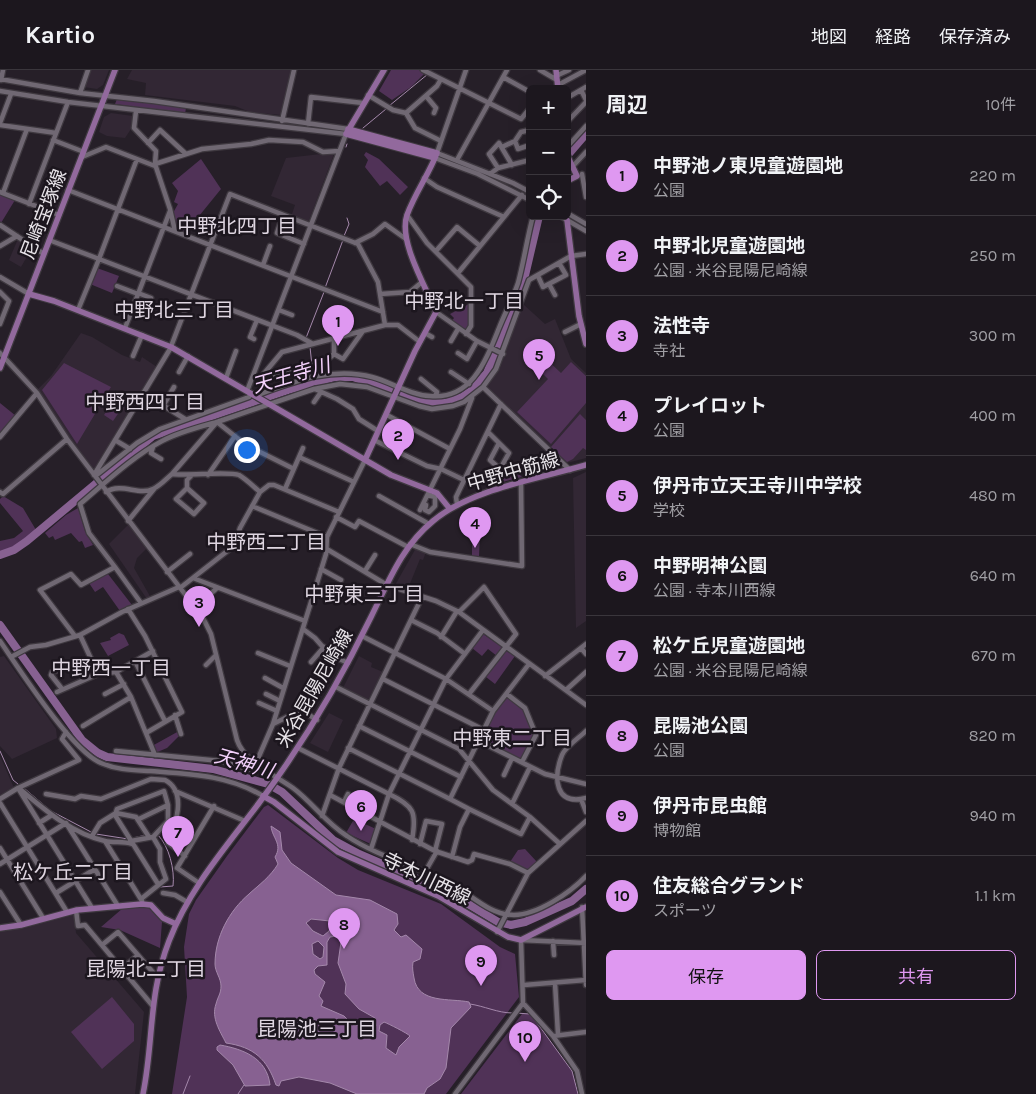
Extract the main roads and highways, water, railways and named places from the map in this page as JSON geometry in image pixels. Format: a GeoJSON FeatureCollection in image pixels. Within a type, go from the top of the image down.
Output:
{"type":"FeatureCollection","features":[{"type":"Feature","properties":{"kind":"main road","name":"尼崎宝塚線"},"geometry":{"type":"LineString","coordinates":[[0,368],[2,355],[29,294],[115,70]]}},
{"type":"Feature","properties":{"kind":"main road"},"geometry":{"type":"LineString","coordinates":[[365,460],[436,312],[422,282],[406,239],[404,224],[436,156],[347,132],[384,70]]}},
{"type":"Feature","properties":{"kind":"main road"},"geometry":{"type":"LineString","coordinates":[[571,161],[582,174]]}},
{"type":"Feature","properties":{"kind":"main road"},"geometry":{"type":"LineString","coordinates":[[567,220],[573,273],[586,344]]}},
{"type":"Feature","properties":{"kind":"main road"},"geometry":{"type":"LineString","coordinates":[[29,294],[78,310],[171,347],[404,482],[443,498],[450,509]]}},
{"type":"Feature","properties":{"kind":"main road","name":"中野中筋線"},"geometry":{"type":"LineString","coordinates":[[450,509],[457,504],[586,465]]}},
{"type":"Feature","properties":{"kind":"main road","name":"米谷昆陽尼崎線"},"geometry":{"type":"LineString","coordinates":[[143,1094],[152,1005],[157,978],[176,924],[187,902],[317,720],[409,546],[429,524],[450,509]]}},
{"type":"Feature","properties":{"kind":"main road","name":"寺本川西線"},"geometry":{"type":"LineString","coordinates":[[265,794],[325,843],[346,856],[438,896],[498,930],[521,940],[584,907]]}},
{"type":"Feature","properties":{"kind":"main road"},"geometry":{"type":"LineString","coordinates":[[0,928],[21,925],[76,910],[118,906],[142,901],[151,905],[163,918],[176,924]]}},
{"type":"Feature","properties":{"kind":"waterway"},"geometry":{"type":"LineString","coordinates":[[389,106],[428,74]]}},
{"type":"Feature","properties":{"kind":"waterway"},"geometry":{"type":"LineString","coordinates":[[363,128],[386,109]]}},
{"type":"Feature","properties":{"kind":"waterway","name":"天王寺川"},"geometry":{"type":"LineString","coordinates":[[571,151],[586,134]]}},
{"type":"Feature","properties":{"kind":"waterway"},"geometry":{"type":"LineString","coordinates":[[344,236],[349,224],[347,218]]}},
{"type":"Feature","properties":{"kind":"waterway","name":"天王寺川"},"geometry":{"type":"LineString","coordinates":[[0,555],[14,550],[27,541],[153,436],[288,390],[335,377],[353,377],[427,403],[445,403],[462,397],[471,391],[487,373],[523,284],[538,220]]}},
{"type":"Feature","properties":{"kind":"waterway"},"geometry":{"type":"LineString","coordinates":[[325,288],[343,240]]}},
{"type":"Feature","properties":{"kind":"waterway"},"geometry":{"type":"LineString","coordinates":[[306,338],[324,292]]}},
{"type":"Feature","properties":{"kind":"waterway"},"geometry":{"type":"LineString","coordinates":[[310,347],[313,375]]}},
{"type":"Feature","properties":{"kind":"waterway","name":"天神川"},"geometry":{"type":"LineString","coordinates":[[0,625],[82,740],[98,753],[107,757],[213,769],[268,784],[282,792],[333,840],[359,854],[450,893],[498,922],[511,925],[525,922],[572,901],[586,889]]}},
{"type":"Feature","properties":{"kind":"waterway"},"geometry":{"type":"LineString","coordinates":[[0,751],[13,780],[18,784]]}},
{"type":"Feature","properties":{"kind":"waterway"},"geometry":{"type":"LineString","coordinates":[[25,789],[51,811],[91,832]]}},
{"type":"Feature","properties":{"kind":"waterway"},"geometry":{"type":"LineString","coordinates":[[96,834],[128,839]]}},
{"type":"Feature","properties":{"kind":"waterway"},"geometry":{"type":"LineString","coordinates":[[133,838],[146,835]]}},
{"type":"Feature","properties":{"kind":"waterway"},"geometry":{"type":"LineString","coordinates":[[158,835],[168,852],[173,880],[173,886],[160,887]]}},
{"type":"Feature","properties":{"kind":"waterway"},"geometry":{"type":"LineString","coordinates":[[470,1004],[512,1013]]}},
{"type":"Feature","properties":{"kind":"waterway"},"geometry":{"type":"LineString","coordinates":[[516,1013],[530,1014]]}},
{"type":"Feature","properties":{"kind":"waterway"},"geometry":{"type":"LineString","coordinates":[[532,1016],[572,1071],[578,1094]]}},
{"type":"Feature","properties":{"kind":"waterway"},"geometry":{"type":"LineString","coordinates":[[183,1094],[190,1076]]}},
{"type":"Feature","properties":{"kind":"waterway"},"geometry":{"type":"LineString","coordinates":[[238,1094],[244,1085]]}},
{"type":"Feature","properties":{"kind":"place","name":"中野池ノ東児童遊園地"},"geometry":{"type":"Point","coordinates":[338,346]}},
{"type":"Feature","properties":{"kind":"place","name":"伊丹市立天王寺川中学校"},"geometry":{"type":"Point","coordinates":[539,380]}},
{"type":"Feature","properties":{"kind":"place","name":"中野北児童遊園地"},"geometry":{"type":"Point","coordinates":[398,460]}},
{"type":"Feature","properties":{"kind":"place","name":"プレイロット"},"geometry":{"type":"Point","coordinates":[475,548]}},
{"type":"Feature","properties":{"kind":"place","name":"法性寺"},"geometry":{"type":"Point","coordinates":[199,627]}},
{"type":"Feature","properties":{"kind":"place","name":"中野明神公園"},"geometry":{"type":"Point","coordinates":[361,831]}},
{"type":"Feature","properties":{"kind":"place","name":"松ケ丘児童遊園地"},"geometry":{"type":"Point","coordinates":[178,857]}},
{"type":"Feature","properties":{"kind":"place","name":"昆陽池公園"},"geometry":{"type":"Point","coordinates":[344,949]}},
{"type":"Feature","properties":{"kind":"place","name":"伊丹市昆虫館"},"geometry":{"type":"Point","coordinates":[481,986]}},
{"type":"Feature","properties":{"kind":"place","name":"住友総合グランド"},"geometry":{"type":"Point","coordinates":[525,1062]}},
{"type":"Feature","properties":{"kind":"district","name":"中野北四丁目"},"geometry":{"type":"Point","coordinates":[237,226]}},
{"type":"Feature","properties":{"kind":"district","name":"中野北一丁目"},"geometry":{"type":"Point","coordinates":[464,301]}},
{"type":"Feature","properties":{"kind":"district","name":"中野北三丁目"},"geometry":{"type":"Point","coordinates":[174,310]}},
{"type":"Feature","properties":{"kind":"district","name":"中野西四丁目"},"geometry":{"type":"Point","coordinates":[145,402]}},
{"type":"Feature","properties":{"kind":"district","name":"中野西二丁目"},"geometry":{"type":"Point","coordinates":[266,542]}},
{"type":"Feature","properties":{"kind":"district","name":"中野東三丁目"},"geometry":{"type":"Point","coordinates":[364,594]}},
{"type":"Feature","properties":{"kind":"district","name":"中野西一丁目"},"geometry":{"type":"Point","coordinates":[111,668]}},
{"type":"Feature","properties":{"kind":"district","name":"中野東二丁目"},"geometry":{"type":"Point","coordinates":[512,738]}},
{"type":"Feature","properties":{"kind":"district","name":"松ケ丘二丁目"},"geometry":{"type":"Point","coordinates":[73,872]}},
{"type":"Feature","properties":{"kind":"district","name":"昆陽北二丁目"},"geometry":{"type":"Point","coordinates":[146,969]}},
{"type":"Feature","properties":{"kind":"district","name":"昆陽池三丁目"},"geometry":{"type":"Point","coordinates":[317,1029]}}]}
